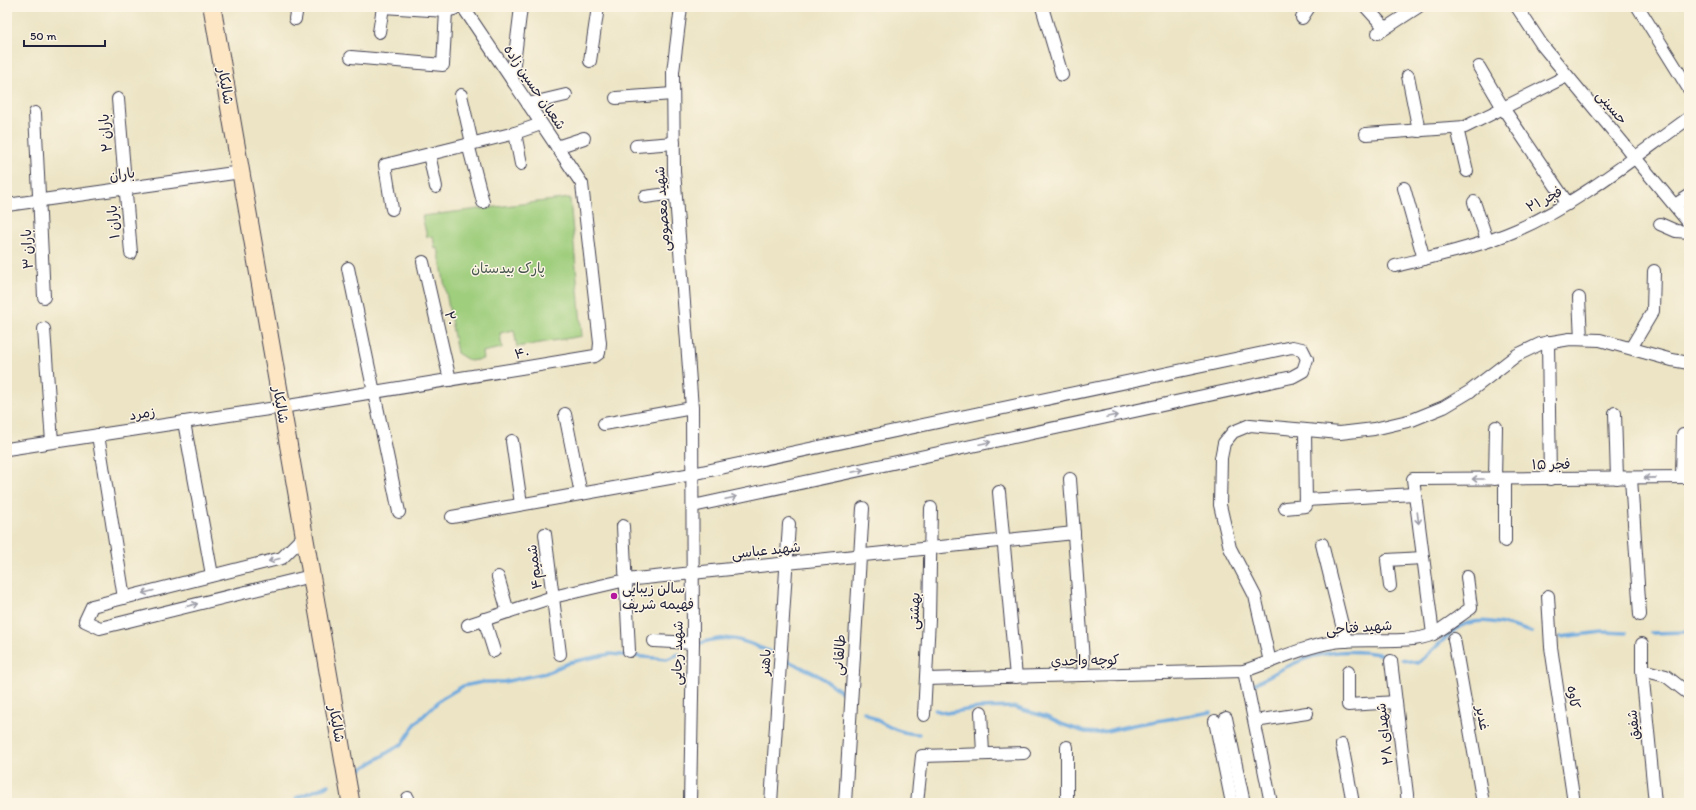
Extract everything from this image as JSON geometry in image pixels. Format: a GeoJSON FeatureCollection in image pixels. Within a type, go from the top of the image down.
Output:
{"type":"FeatureCollection","features":[{"type":"Feature","properties":{"kind":"main road","name":"شالیکار"},"geometry":{"type":"LineString","coordinates":[[212,7],[351,803]]}},
{"type":"Feature","properties":{"kind":"street"},"geometry":{"type":"LineString","coordinates":[[295,19],[297,7]]}},
{"type":"Feature","properties":{"kind":"street"},"geometry":{"type":"LineString","coordinates":[[379,32],[383,7],[446,11],[458,7]]}},
{"type":"Feature","properties":{"kind":"street","name":"شعبان حسین زاده"},"geometry":{"type":"LineString","coordinates":[[463,7],[582,184]]}},
{"type":"Feature","properties":{"kind":"street"},"geometry":{"type":"LineString","coordinates":[[512,80],[521,7]]}},
{"type":"Feature","properties":{"kind":"street"},"geometry":{"type":"LineString","coordinates":[[590,61],[598,7]]}},
{"type":"Feature","properties":{"kind":"street","name":"شهید معصومی"},"geometry":{"type":"LineString","coordinates":[[680,7],[673,72],[675,193],[692,408]]}},
{"type":"Feature","properties":{"kind":"street"},"geometry":{"type":"LineString","coordinates":[[1042,7],[1062,75]]}},
{"type":"Feature","properties":{"kind":"street"},"geometry":{"type":"LineString","coordinates":[[1302,18],[1309,7]]}},
{"type":"Feature","properties":{"kind":"street"},"geometry":{"type":"LineString","coordinates":[[1366,7],[1381,30],[1418,7]]}},
{"type":"Feature","properties":{"kind":"street","name":"حسینی"},"geometry":{"type":"LineString","coordinates":[[1517,7],[1542,45],[1689,222]]}},
{"type":"Feature","properties":{"kind":"street"},"geometry":{"type":"LineString","coordinates":[[1638,7],[1689,90]]}},
{"type":"Feature","properties":{"kind":"street"},"geometry":{"type":"LineString","coordinates":[[351,57],[443,65],[446,11]]}},
{"type":"Feature","properties":{"kind":"street"},"geometry":{"type":"LineString","coordinates":[[1479,67],[1503,108],[1568,204]]}},
{"type":"Feature","properties":{"kind":"street"},"geometry":{"type":"LineString","coordinates":[[1408,76],[1419,130]]}},
{"type":"Feature","properties":{"kind":"street"},"geometry":{"type":"LineString","coordinates":[[1366,134],[1465,127],[1567,76]]}},
{"type":"Feature","properties":{"kind":"street"},"geometry":{"type":"LineString","coordinates":[[616,98],[674,94]]}},
{"type":"Feature","properties":{"kind":"street"},"geometry":{"type":"LineString","coordinates":[[461,95],[483,202]]}},
{"type":"Feature","properties":{"kind":"street"},"geometry":{"type":"LineString","coordinates":[[528,104],[566,95]]}},
{"type":"Feature","properties":{"kind":"street","name":"باران ۲"},"geometry":{"type":"LineString","coordinates":[[118,99],[125,189]]}},
{"type":"Feature","properties":{"kind":"street","name":"باران ۳"},"geometry":{"type":"LineString","coordinates":[[35,113],[44,296]]}},
{"type":"Feature","properties":{"kind":"street","name":"فجر ۲۱"},"geometry":{"type":"LineString","coordinates":[[1394,266],[1455,251],[1516,230],[1568,204],[1689,118]]}},
{"type":"Feature","properties":{"kind":"street"},"geometry":{"type":"LineString","coordinates":[[392,209],[385,165],[515,133],[541,124]]}},
{"type":"Feature","properties":{"kind":"street"},"geometry":{"type":"LineString","coordinates":[[1457,128],[1467,171]]}},
{"type":"Feature","properties":{"kind":"street"},"geometry":{"type":"LineString","coordinates":[[515,133],[521,164]]}},
{"type":"Feature","properties":{"kind":"street"},"geometry":{"type":"LineString","coordinates":[[557,147],[584,138]]}},
{"type":"Feature","properties":{"kind":"street"},"geometry":{"type":"LineString","coordinates":[[636,146],[674,143]]}},
{"type":"Feature","properties":{"kind":"street"},"geometry":{"type":"LineString","coordinates":[[429,154],[436,187]]}},
{"type":"Feature","properties":{"kind":"street","name":"باران"},"geometry":{"type":"LineString","coordinates":[[7,205],[241,172]]}},
{"type":"Feature","properties":{"kind":"street","name":"۴۰"},"geometry":{"type":"LineString","coordinates":[[282,407],[595,356],[599,353],[600,343],[582,184]]}},
{"type":"Feature","properties":{"kind":"street"},"geometry":{"type":"LineString","coordinates":[[1404,188],[1424,259]]}},
{"type":"Feature","properties":{"kind":"street","name":"باران ۱"},"geometry":{"type":"LineString","coordinates":[[125,189],[131,252]]}},
{"type":"Feature","properties":{"kind":"street"},"geometry":{"type":"LineString","coordinates":[[645,197],[675,193]]}},
{"type":"Feature","properties":{"kind":"street"},"geometry":{"type":"LineString","coordinates":[[1675,206],[1689,196]]}},
{"type":"Feature","properties":{"kind":"street"},"geometry":{"type":"LineString","coordinates":[[1474,202],[1487,240]]}},
{"type":"Feature","properties":{"kind":"street"},"geometry":{"type":"LineString","coordinates":[[1660,224],[1676,231],[1689,232]]}},
{"type":"Feature","properties":{"kind":"street","name":"۲۰"},"geometry":{"type":"LineString","coordinates":[[423,262],[450,380]]}},
{"type":"Feature","properties":{"kind":"street"},"geometry":{"type":"LineString","coordinates":[[348,268],[399,512]]}},
{"type":"Feature","properties":{"kind":"street"},"geometry":{"type":"LineString","coordinates":[[1631,348],[1653,311],[1654,271]]}},
{"type":"Feature","properties":{"kind":"street"},"geometry":{"type":"LineString","coordinates":[[1579,298],[1581,339]]}},
{"type":"Feature","properties":{"kind":"street"},"geometry":{"type":"LineString","coordinates":[[44,329],[52,442]]}},
{"type":"Feature","properties":{"kind":"street"},"geometry":{"type":"LineString","coordinates":[[1270,662],[1255,596],[1230,548],[1220,505],[1220,458],[1224,442],[1233,432],[1250,426],[1340,433],[1374,429],[1412,420],[1444,407],[1463,396],[1518,355],[1540,344],[1570,338],[1600,340],[1672,360],[1689,363]]}},
{"type":"Feature","properties":{"kind":"street"},"geometry":{"type":"LineString","coordinates":[[1548,342],[1550,479]]}},
{"type":"Feature","properties":{"kind":"street"},"geometry":{"type":"LineString","coordinates":[[452,517],[692,474],[1292,346],[1302,349],[1307,359],[1303,371],[1292,377],[692,506]]}},
{"type":"Feature","properties":{"kind":"street","name":"زمرد"},"geometry":{"type":"LineString","coordinates":[[7,449],[282,407]]}},
{"type":"Feature","properties":{"kind":"street"},"geometry":{"type":"LineString","coordinates":[[604,424],[692,408]]}},
{"type":"Feature","properties":{"kind":"street","name":"شهید رجایی"},"geometry":{"type":"LineString","coordinates":[[690,803],[693,643],[692,408]]}},
{"type":"Feature","properties":{"kind":"street"},"geometry":{"type":"LineString","coordinates":[[1615,413],[1617,478]]}},
{"type":"Feature","properties":{"kind":"street"},"geometry":{"type":"LineString","coordinates":[[565,414],[581,494]]}},
{"type":"Feature","properties":{"kind":"street"},"geometry":{"type":"LineString","coordinates":[[184,422],[212,575]]}},
{"type":"Feature","properties":{"kind":"street"},"geometry":{"type":"LineString","coordinates":[[1496,427],[1505,541]]}},
{"type":"Feature","properties":{"kind":"street"},"geometry":{"type":"LineString","coordinates":[[1285,508],[1306,506],[1305,430]]}},
{"type":"Feature","properties":{"kind":"street"},"geometry":{"type":"LineString","coordinates":[[1683,434],[1685,477]]}},
{"type":"Feature","properties":{"kind":"street"},"geometry":{"type":"LineString","coordinates":[[98,435],[124,598]]}},
{"type":"Feature","properties":{"kind":"street"},"geometry":{"type":"LineString","coordinates":[[512,441],[521,504]]}},
{"type":"Feature","properties":{"kind":"street","name":"فجر ۱۵"},"geometry":{"type":"LineString","coordinates":[[1415,494],[1414,479],[1685,477]]}},
{"type":"Feature","properties":{"kind":"street"},"geometry":{"type":"LineString","coordinates":[[1632,478],[1640,615]]}},
{"type":"Feature","properties":{"kind":"street"},"geometry":{"type":"LineString","coordinates":[[1070,479],[1084,675]]}},
{"type":"Feature","properties":{"kind":"street"},"geometry":{"type":"LineString","coordinates":[[999,492],[1016,677]]}},
{"type":"Feature","properties":{"kind":"street"},"geometry":{"type":"LineString","coordinates":[[1306,500],[1415,494],[1433,634]]}},
{"type":"Feature","properties":{"kind":"street","name":"طالقانی"},"geometry":{"type":"LineString","coordinates":[[845,803],[863,508]]}},
{"type":"Feature","properties":{"kind":"street","name":"بهشتی"},"geometry":{"type":"LineString","coordinates":[[924,715],[929,619],[931,508]]}},
{"type":"Feature","properties":{"kind":"street","name":"باهنر"},"geometry":{"type":"LineString","coordinates":[[771,803],[789,524]]}},
{"type":"Feature","properties":{"kind":"street"},"geometry":{"type":"LineString","coordinates":[[623,526],[629,651]]}},
{"type":"Feature","properties":{"kind":"street","name":"شهید عباسی"},"geometry":{"type":"LineString","coordinates":[[468,624],[553,597],[626,580],[1074,533]]}},
{"type":"Feature","properties":{"kind":"street","name":"شمیم۴"},"geometry":{"type":"LineString","coordinates":[[545,534],[560,654]]}},
{"type":"Feature","properties":{"kind":"street"},"geometry":{"type":"LineString","coordinates":[[304,536],[282,558],[92,606],[85,621],[100,628],[311,576]]}},
{"type":"Feature","properties":{"kind":"street"},"geometry":{"type":"LineString","coordinates":[[1322,544],[1346,641]]}},
{"type":"Feature","properties":{"kind":"street"},"geometry":{"type":"LineString","coordinates":[[1390,586],[1387,560],[1423,558]]}},
{"type":"Feature","properties":{"kind":"street"},"geometry":{"type":"LineString","coordinates":[[498,577],[508,612]]}},
{"type":"Feature","properties":{"kind":"street","name":"شهید فتاحی"},"geometry":{"type":"LineString","coordinates":[[1244,671],[1298,650],[1335,642],[1416,639],[1433,634],[1471,608],[1467,578]]}},
{"type":"Feature","properties":{"kind":"street","name":"کاوه"},"geometry":{"type":"LineString","coordinates":[[1548,596],[1551,647],[1574,803]]}},
{"type":"Feature","properties":{"kind":"street"},"geometry":{"type":"LineString","coordinates":[[484,619],[494,651]]}},
{"type":"Feature","properties":{"kind":"street","name":"غدیر"},"geometry":{"type":"LineString","coordinates":[[1454,639],[1483,803]]}},
{"type":"Feature","properties":{"kind":"street"},"geometry":{"type":"LineString","coordinates":[[654,641],[693,643]]}},
{"type":"Feature","properties":{"kind":"street","name":"شفیق"},"geometry":{"type":"LineString","coordinates":[[1642,644],[1642,670],[1655,803]]}},
{"type":"Feature","properties":{"kind":"street","name":"شهدای ۲۸"},"geometry":{"type":"LineString","coordinates":[[1391,661],[1408,803]]}},
{"type":"Feature","properties":{"kind":"street"},"geometry":{"type":"LineString","coordinates":[[1642,670],[1666,676],[1689,694]]}},
{"type":"Feature","properties":{"kind":"street"},"geometry":{"type":"LineString","coordinates":[[1244,671],[1271,803]]}},
{"type":"Feature","properties":{"kind":"street","name":"كوچه واحدي"},"geometry":{"type":"LineString","coordinates":[[926,679],[1244,671]]}},
{"type":"Feature","properties":{"kind":"street"},"geometry":{"type":"LineString","coordinates":[[1348,672],[1348,705],[1396,702]]}},
{"type":"Feature","properties":{"kind":"street"},"geometry":{"type":"LineString","coordinates":[[981,712],[984,754]]}},
{"type":"Feature","properties":{"kind":"street"},"geometry":{"type":"LineString","coordinates":[[1255,721],[1307,714]]}},
{"type":"Feature","properties":{"kind":"street"},"geometry":{"type":"LineString","coordinates":[[1221,720],[1234,782],[1244,803]]}},
{"type":"Feature","properties":{"kind":"street"},"geometry":{"type":"LineString","coordinates":[[1342,745],[1353,803]]}},
{"type":"Feature","properties":{"kind":"street"},"geometry":{"type":"LineString","coordinates":[[1067,747],[1067,803]]}},
{"type":"Feature","properties":{"kind":"street"},"geometry":{"type":"LineString","coordinates":[[917,803],[922,756],[1024,753]]}},
{"type":"Feature","properties":{"kind":"street"},"geometry":{"type":"LineString","coordinates":[[1232,803],[1234,782]]}},
{"type":"Feature","properties":{"kind":"green space","name":"پارک بیدستان"},"geometry":{"type":"Polygon","coordinates":[[[570,198],[582,336],[517,347],[514,330],[500,333],[502,348],[482,352],[483,359],[470,361],[457,353],[438,248],[435,249],[433,236],[427,237],[422,216],[570,198]]]}},
{"type":"Feature","properties":{"kind":"waterway"},"geometry":{"type":"LineString","coordinates":[[1402,659],[1418,663],[1455,630],[1463,625],[1473,622],[1493,622],[1532,632]]}},
{"type":"Feature","properties":{"kind":"waterway"},"geometry":{"type":"LineString","coordinates":[[1560,637],[1603,632],[1626,633]]}},
{"type":"Feature","properties":{"kind":"waterway"},"geometry":{"type":"LineString","coordinates":[[1651,633],[1689,632]]}},
{"type":"Feature","properties":{"kind":"waterway"},"geometry":{"type":"LineString","coordinates":[[698,644],[718,639],[735,639],[771,652]]}},
{"type":"Feature","properties":{"kind":"waterway"},"geometry":{"type":"LineString","coordinates":[[1250,687],[1283,669],[1314,656],[1346,651],[1384,655]]}},
{"type":"Feature","properties":{"kind":"waterway"},"geometry":{"type":"LineString","coordinates":[[360,770],[403,743],[416,723],[441,699],[463,686],[483,682],[503,682],[546,673],[571,662],[610,654],[667,659],[679,654]]}},
{"type":"Feature","properties":{"kind":"waterway"},"geometry":{"type":"LineString","coordinates":[[784,659],[816,674],[842,692]]}},
{"type":"Feature","properties":{"kind":"waterway"},"geometry":{"type":"LineString","coordinates":[[935,710],[946,713],[979,708],[1013,707],[1047,717],[1085,732],[1098,733],[1133,725],[1211,712]]}},
{"type":"Feature","properties":{"kind":"waterway"},"geometry":{"type":"LineString","coordinates":[[864,712],[883,724],[897,730],[911,734],[919,734]]}},
{"type":"Feature","properties":{"kind":"waterway"},"geometry":{"type":"LineString","coordinates":[[296,798],[329,785]]}},
{"type":"Feature","properties":{"kind":"place","name":"سالن زیبایی فهیمه شریف"},"geometry":{"type":"Point","coordinates":[614,596]}}]}
